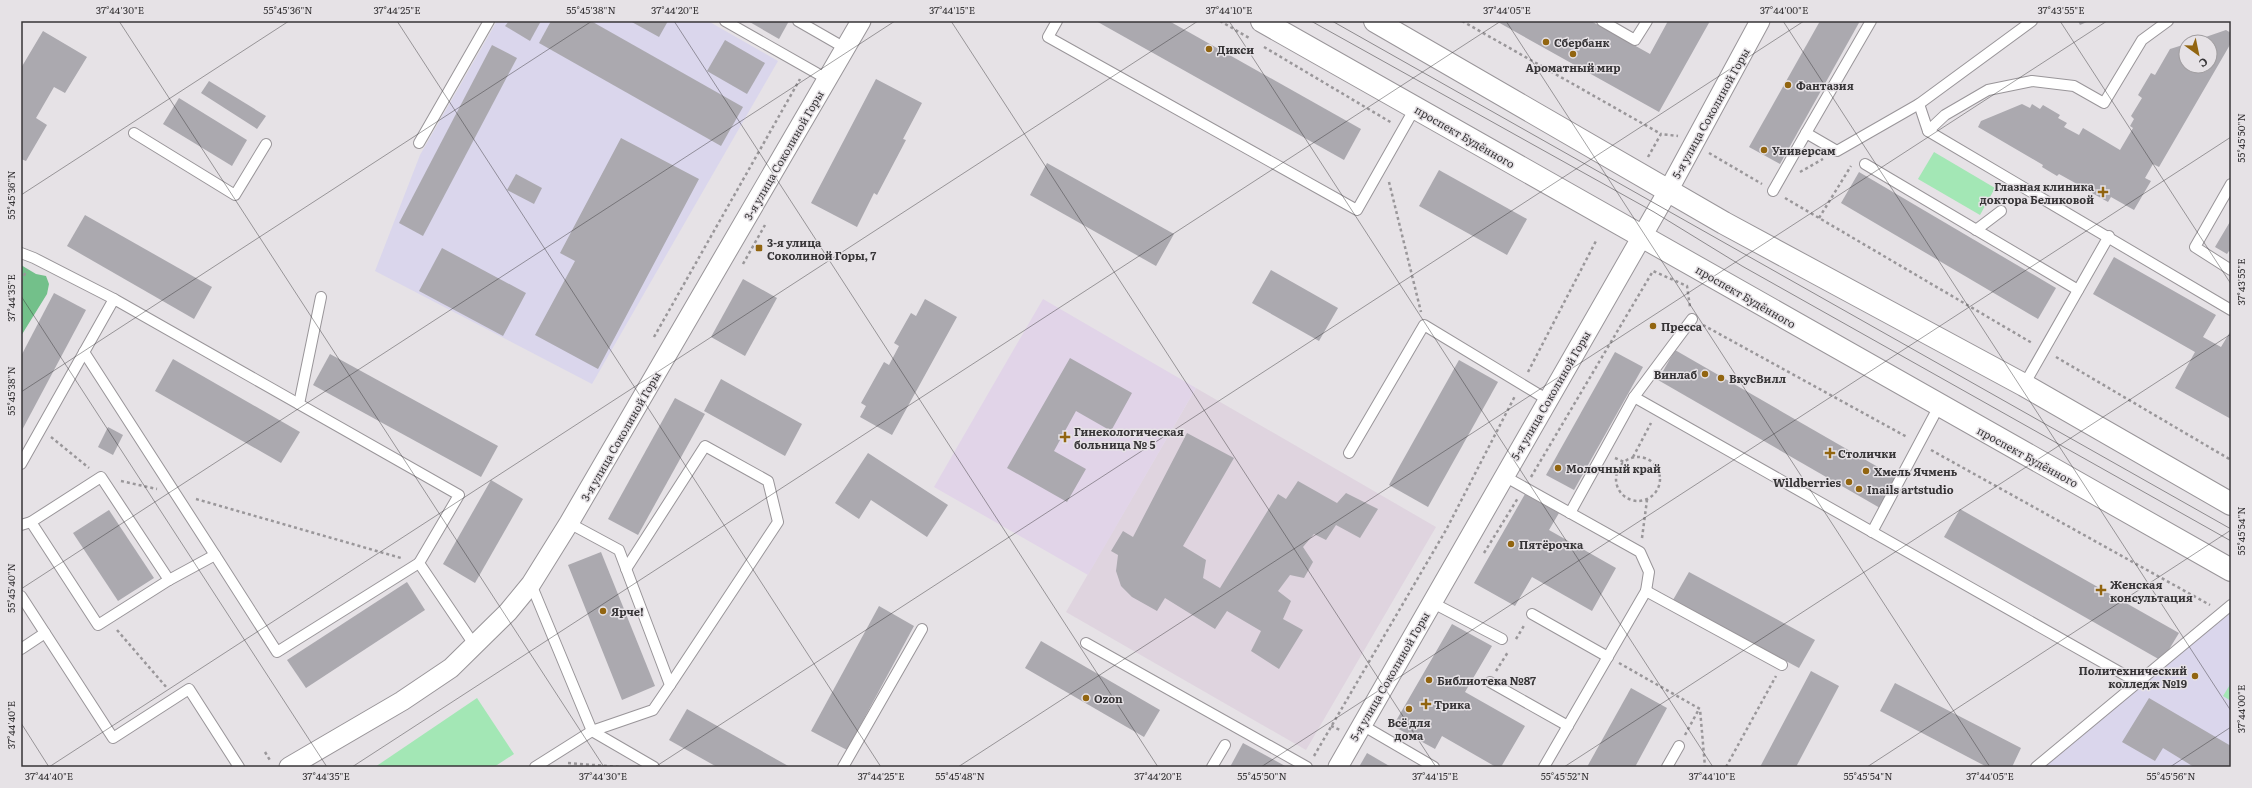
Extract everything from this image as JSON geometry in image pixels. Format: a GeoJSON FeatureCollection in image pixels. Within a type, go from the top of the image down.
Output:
{"type":"FeatureCollection","features":[{"type":"Feature","properties":{"kind":"main road","name":"проспект Будённого"},"geometry":{"type":"LineString","coordinates":[[1262,21],[1939,406],[2231,570]]}},
{"type":"Feature","properties":{"kind":"main road"},"geometry":{"type":"LineString","coordinates":[[1375,21],[1668,191],[2024,385],[2231,504]]}},
{"type":"Feature","properties":{"kind":"street","name":"3-я улица Соколиной Горы"},"geometry":{"type":"LineString","coordinates":[[289,767],[408,697],[451,668],[508,612],[531,584],[569,523],[861,21]]}},
{"type":"Feature","properties":{"kind":"street","name":"5-я улица Соколиной Горы"},"geometry":{"type":"LineString","coordinates":[[1338,767],[1431,602],[1668,191],[1760,21]]}},
{"type":"Feature","properties":{"kind":"lane"},"geometry":{"type":"LineString","coordinates":[[419,143],[489,21]]}},
{"type":"Feature","properties":{"kind":"lane"},"geometry":{"type":"LineString","coordinates":[[725,21],[827,79]]}},
{"type":"Feature","properties":{"kind":"lane"},"geometry":{"type":"LineString","coordinates":[[798,21],[845,48]]}},
{"type":"Feature","properties":{"kind":"lane"},"geometry":{"type":"LineString","coordinates":[[1057,21],[1048,37],[1357,210],[1415,108]]}},
{"type":"Feature","properties":{"kind":"lane"},"geometry":{"type":"LineString","coordinates":[[1602,21],[1636,40],[1647,21]]}},
{"type":"Feature","properties":{"kind":"lane"},"geometry":{"type":"LineString","coordinates":[[1774,189],[1871,21]]}},
{"type":"Feature","properties":{"kind":"lane"},"geometry":{"type":"LineString","coordinates":[[1806,133],[1837,151],[1919,104],[2032,21]]}},
{"type":"Feature","properties":{"kind":"lane"},"geometry":{"type":"LineString","coordinates":[[1928,131],[1945,115],[1988,90],[2032,81],[2074,86],[2104,103],[2142,40],[2168,21]]}},
{"type":"Feature","properties":{"kind":"lane"},"geometry":{"type":"LineString","coordinates":[[1919,104],[1928,131],[2109,236],[2231,310]]}},
{"type":"Feature","properties":{"kind":"lane"},"geometry":{"type":"LineString","coordinates":[[134,133],[235,195],[266,144]]}},
{"type":"Feature","properties":{"kind":"lane"},"geometry":{"type":"LineString","coordinates":[[1865,164],[2078,290]]}},
{"type":"Feature","properties":{"kind":"lane"},"geometry":{"type":"LineString","coordinates":[[2231,184],[2195,247],[2231,270]]}},
{"type":"Feature","properties":{"kind":"lane"},"geometry":{"type":"LineString","coordinates":[[1976,230],[2001,211]]}},
{"type":"Feature","properties":{"kind":"lane"},"geometry":{"type":"LineString","coordinates":[[2024,385],[2109,236]]}},
{"type":"Feature","properties":{"kind":"lane"},"geometry":{"type":"LineString","coordinates":[[21,253],[34,258],[114,299],[459,495],[419,563],[277,652],[84,352]]}},
{"type":"Feature","properties":{"kind":"lane"},"geometry":{"type":"LineString","coordinates":[[299,404],[321,297]]}},
{"type":"Feature","properties":{"kind":"lane"},"geometry":{"type":"LineString","coordinates":[[21,464],[114,299]]}},
{"type":"Feature","properties":{"kind":"lane"},"geometry":{"type":"LineString","coordinates":[[1570,513],[1634,397],[1692,319]]}},
{"type":"Feature","properties":{"kind":"lane"},"geometry":{"type":"LineString","coordinates":[[1349,453],[1424,325],[1548,400]]}},
{"type":"Feature","properties":{"kind":"lane"},"geometry":{"type":"LineString","coordinates":[[1634,397],[2139,683]]}},
{"type":"Feature","properties":{"kind":"lane"},"geometry":{"type":"LineString","coordinates":[[1872,532],[1939,406]]}},
{"type":"Feature","properties":{"kind":"lane"},"geometry":{"type":"LineString","coordinates":[[535,767],[546,764],[592,731],[653,710],[778,522],[768,481],[705,446],[626,569]]}},
{"type":"Feature","properties":{"kind":"lane"},"geometry":{"type":"LineString","coordinates":[[1504,476],[1640,552],[1649,572],[1646,592],[1544,767]]}},
{"type":"Feature","properties":{"kind":"lane"},"geometry":{"type":"LineString","coordinates":[[21,525],[31,522],[100,477],[168,580]]}},
{"type":"Feature","properties":{"kind":"lane"},"geometry":{"type":"LineString","coordinates":[[31,522],[98,625],[168,580],[215,555]]}},
{"type":"Feature","properties":{"kind":"lane"},"geometry":{"type":"LineString","coordinates":[[569,523],[619,550],[670,685]]}},
{"type":"Feature","properties":{"kind":"lane"},"geometry":{"type":"LineString","coordinates":[[419,563],[475,646]]}},
{"type":"Feature","properties":{"kind":"lane"},"geometry":{"type":"LineString","coordinates":[[531,584],[592,731],[654,767]]}},
{"type":"Feature","properties":{"kind":"lane"},"geometry":{"type":"LineString","coordinates":[[1646,592],[1782,666]]}},
{"type":"Feature","properties":{"kind":"lane"},"geometry":{"type":"LineString","coordinates":[[21,596],[113,738],[189,689],[239,767]]}},
{"type":"Feature","properties":{"kind":"lane"},"geometry":{"type":"LineString","coordinates":[[1431,602],[1502,639]]}},
{"type":"Feature","properties":{"kind":"lane"},"geometry":{"type":"LineString","coordinates":[[2036,767],[2139,683],[2231,605]]}},
{"type":"Feature","properties":{"kind":"lane"},"geometry":{"type":"LineString","coordinates":[[1532,614],[1608,657]]}},
{"type":"Feature","properties":{"kind":"lane"},"geometry":{"type":"LineString","coordinates":[[842,767],[922,629]]}},
{"type":"Feature","properties":{"kind":"lane"},"geometry":{"type":"LineString","coordinates":[[21,649],[45,633]]}},
{"type":"Feature","properties":{"kind":"lane"},"geometry":{"type":"LineString","coordinates":[[1086,643],[1309,764]]}},
{"type":"Feature","properties":{"kind":"lane"},"geometry":{"type":"LineString","coordinates":[[1490,682],[1568,726]]}},
{"type":"Feature","properties":{"kind":"lane"},"geometry":{"type":"LineString","coordinates":[[1362,725],[1434,767]]}},
{"type":"Feature","properties":{"kind":"lane"},"geometry":{"type":"LineString","coordinates":[[1212,767],[1225,745]]}},
{"type":"Feature","properties":{"kind":"lane"},"geometry":{"type":"LineString","coordinates":[[1667,767],[1679,746]]}},
{"type":"Feature","properties":{"kind":"path"},"geometry":{"type":"LineString","coordinates":[[1220,21],[1254,41]]}},
{"type":"Feature","properties":{"kind":"path"},"geometry":{"type":"LineString","coordinates":[[1462,21],[1661,134]]}},
{"type":"Feature","properties":{"kind":"path"},"geometry":{"type":"LineString","coordinates":[[1261,45],[1403,129]]}},
{"type":"Feature","properties":{"kind":"path"},"geometry":{"type":"LineString","coordinates":[[652,341],[806,68]]}},
{"type":"Feature","properties":{"kind":"path"},"geometry":{"type":"LineString","coordinates":[[1702,149],[1774,189],[1819,218],[2231,460]]}},
{"type":"Feature","properties":{"kind":"path"},"geometry":{"type":"LineString","coordinates":[[1774,189],[1837,151]]}},
{"type":"Feature","properties":{"kind":"path"},"geometry":{"type":"LineString","coordinates":[[1819,218],[1856,159],[1865,164]]}},
{"type":"Feature","properties":{"kind":"path"},"geometry":{"type":"LineString","coordinates":[[1384,162],[1424,325]]}},
{"type":"Feature","properties":{"kind":"path"},"geometry":{"type":"LineString","coordinates":[[1309,764],[1446,530],[1597,239]]}},
{"type":"Feature","properties":{"kind":"path"},"geometry":{"type":"LineString","coordinates":[[1480,558],[1653,271],[1687,286],[1692,319],[1919,443],[2222,612]]}},
{"type":"Feature","properties":{"kind":"path"},"geometry":{"type":"LineString","coordinates":[[1632,458],[1658,410]]}},
{"type":"Feature","properties":{"kind":"path"},"geometry":{"type":"LineString","coordinates":[[41,428],[100,477],[175,493],[419,563]]}},
{"type":"Feature","properties":{"kind":"path"},"geometry":{"type":"LineString","coordinates":[[1632,458],[1647,459],[1657,467],[1660,475],[1658,490],[1647,500],[1632,501],[1619,491],[1616,484],[1619,468],[1624,462],[1632,458]]}},
{"type":"Feature","properties":{"kind":"path"},"geometry":{"type":"LineString","coordinates":[[1640,552],[1647,500]]}},
{"type":"Feature","properties":{"kind":"path"},"geometry":{"type":"LineString","coordinates":[[108,619],[175,698]]}},
{"type":"Feature","properties":{"kind":"path"},"geometry":{"type":"LineString","coordinates":[[1608,657],[1700,709]]}},
{"type":"Feature","properties":{"kind":"path"},"geometry":{"type":"LineString","coordinates":[[1726,767],[1782,666]]}},
{"type":"Feature","properties":{"kind":"path"},"geometry":{"type":"LineString","coordinates":[[1679,746],[1700,709]]}},
{"type":"Feature","properties":{"kind":"path"},"geometry":{"type":"LineString","coordinates":[[1700,709],[1705,767]]}},
{"type":"Feature","properties":{"kind":"path"},"geometry":{"type":"LineString","coordinates":[[265,752],[274,767]]}},
{"type":"Feature","properties":{"kind":"path"},"geometry":{"type":"LineString","coordinates":[[546,764],[620,767]]}},
{"type":"Feature","properties":{"kind":"shaded area"},"geometry":{"type":"Polygon","coordinates":[[[497,21],[708,21],[778,61],[592,384],[375,271],[420,155],[497,21]]]}},
{"type":"Feature","properties":{"kind":"shaded area","name":"Гинекологическая больница № 5"},"geometry":{"type":"Polygon","coordinates":[[[1043,299],[1196,388],[1088,575],[934,487],[1043,299]]]}},
{"type":"Feature","properties":{"kind":"shaded area"},"geometry":{"type":"Polygon","coordinates":[[[1196,388],[1436,527],[1306,750],[1066,612],[1196,388]]]}},
{"type":"Feature","properties":{"kind":"shaded area","name":"Политехнический колледж №19"},"geometry":{"type":"Polygon","coordinates":[[[2231,611],[2231,767],[2042,767],[2231,611]]]}},
{"type":"Feature","properties":{"kind":"green space"},"geometry":{"type":"Polygon","coordinates":[[[1934,152],[1995,188],[1980,215],[1918,179],[1934,152]]]}},
{"type":"Feature","properties":{"kind":"green space"},"geometry":{"type":"Polygon","coordinates":[[[21,265],[36,274],[46,276],[49,284],[47,294],[21,336],[21,265]]]}},
{"type":"Feature","properties":{"kind":"green space"},"geometry":{"type":"Polygon","coordinates":[[[2231,683],[2231,701],[2223,696],[2231,683]]]}},
{"type":"Feature","properties":{"kind":"green space"},"geometry":{"type":"Polygon","coordinates":[[[477,698],[514,754],[494,767],[375,767],[477,698]]]}},
{"type":"Feature","properties":{"kind":"building"},"geometry":{"type":"Polygon","coordinates":[[[509,21],[541,21],[530,41],[505,26],[509,21]]]}},
{"type":"Feature","properties":{"kind":"building"},"geometry":{"type":"Polygon","coordinates":[[[551,21],[591,21],[743,107],[721,146],[539,43],[551,21]]]}},
{"type":"Feature","properties":{"kind":"building"},"geometry":{"type":"Polygon","coordinates":[[[630,21],[668,21],[659,37],[630,21]]]}},
{"type":"Feature","properties":{"kind":"building"},"geometry":{"type":"Polygon","coordinates":[[[748,21],[789,21],[779,39],[748,21]]]}},
{"type":"Feature","properties":{"kind":"building"},"geometry":{"type":"Polygon","coordinates":[[[1096,21],[1169,21],[1361,129],[1344,160],[1096,21]]]}},
{"type":"Feature","properties":{"kind":"building"},"geometry":{"type":"Polygon","coordinates":[[[1496,21],[1591,21],[1650,54],[1668,21],[1710,21],[1659,112],[1496,21]]]}},
{"type":"Feature","properties":{"kind":"building"},"geometry":{"type":"Polygon","coordinates":[[[1820,21],[1860,21],[1780,164],[1749,147],[1820,21]]]}},
{"type":"Feature","properties":{"kind":"building"},"geometry":{"type":"Polygon","coordinates":[[[2078,21],[2089,21],[2080,25],[2078,21]]]}},
{"type":"Feature","properties":{"kind":"building"},"geometry":{"type":"Polygon","coordinates":[[[2226,30],[2231,33],[2231,43],[2218,65],[2218,34],[2214,34],[2226,30]]]}},
{"type":"Feature","properties":{"kind":"building"},"geometry":{"type":"Polygon","coordinates":[[[43,31],[87,57],[65,93],[54,87],[36,118],[47,125],[26,161],[21,159],[21,68],[43,31]]]}},
{"type":"Feature","properties":{"kind":"building"},"geometry":{"type":"Polygon","coordinates":[[[725,40],[765,63],[747,94],[707,71],[725,40]]]}},
{"type":"Feature","properties":{"kind":"building"},"geometry":{"type":"Polygon","coordinates":[[[492,45],[517,58],[423,236],[399,223],[492,45]]]}},
{"type":"Feature","properties":{"kind":"building"},"geometry":{"type":"Polygon","coordinates":[[[2178,46],[2178,74],[2213,74],[2159,167],[2153,164],[2145,178],[2151,181],[2134,210],[2111,197],[2108,202],[2092,193],[2094,189],[2088,185],[2086,189],[2059,174],[2057,176],[2042,167],[2043,165],[1978,127],[1981,121],[2022,104],[2030,108],[2032,104],[2040,109],[2043,105],[2060,115],[2058,118],[2067,123],[2064,127],[2079,135],[2083,128],[2120,150],[2133,128],[2130,126],[2134,119],[2131,116],[2142,98],[2138,95],[2151,73],[2155,75],[2170,49],[2178,46]]]}},
{"type":"Feature","properties":{"kind":"building"},"geometry":{"type":"Polygon","coordinates":[[[876,79],[922,103],[903,139],[906,140],[877,195],[874,193],[857,227],[811,203],[876,79]]]}},
{"type":"Feature","properties":{"kind":"building"},"geometry":{"type":"Polygon","coordinates":[[[209,81],[266,116],[257,129],[201,93],[209,81]]]}},
{"type":"Feature","properties":{"kind":"building"},"geometry":{"type":"Polygon","coordinates":[[[179,98],[247,140],[232,166],[163,124],[179,98]]]}},
{"type":"Feature","properties":{"kind":"building"},"geometry":{"type":"Polygon","coordinates":[[[621,138],[699,179],[598,369],[535,335],[575,261],[560,253],[621,138]]]}},
{"type":"Feature","properties":{"kind":"building"},"geometry":{"type":"Polygon","coordinates":[[[1047,163],[1174,234],[1156,266],[1030,195],[1047,163]]]}},
{"type":"Feature","properties":{"kind":"building"},"geometry":{"type":"Polygon","coordinates":[[[1439,170],[1527,219],[1507,255],[1419,206],[1439,170]]]}},
{"type":"Feature","properties":{"kind":"building"},"geometry":{"type":"Polygon","coordinates":[[[1859,172],[2056,288],[2038,319],[1841,203],[1859,172]]]}},
{"type":"Feature","properties":{"kind":"building"},"geometry":{"type":"Polygon","coordinates":[[[516,174],[542,188],[534,204],[507,190],[516,174]]]}},
{"type":"Feature","properties":{"kind":"building"},"geometry":{"type":"Polygon","coordinates":[[[85,215],[212,287],[194,319],[67,246],[85,215]]]}},
{"type":"Feature","properties":{"kind":"building"},"geometry":{"type":"Polygon","coordinates":[[[2231,220],[2231,252],[2229,251],[2227,254],[2215,247],[2231,220]]]}},
{"type":"Feature","properties":{"kind":"building"},"geometry":{"type":"Polygon","coordinates":[[[442,248],[526,293],[503,336],[419,291],[442,248]]]}},
{"type":"Feature","properties":{"kind":"building"},"geometry":{"type":"Polygon","coordinates":[[[2114,257],[2216,315],[2203,337],[2221,347],[2230,332],[2231,333],[2231,419],[2175,388],[2195,352],[2093,294],[2114,257]]]}},
{"type":"Feature","properties":{"kind":"building"},"geometry":{"type":"Polygon","coordinates":[[[1271,270],[1338,308],[1319,341],[1252,303],[1271,270]]]}},
{"type":"Feature","properties":{"kind":"building"},"geometry":{"type":"Polygon","coordinates":[[[743,279],[777,298],[745,356],[711,337],[743,279]]]}},
{"type":"Feature","properties":{"kind":"building"},"geometry":{"type":"Polygon","coordinates":[[[54,293],[86,310],[21,432],[21,356],[54,293]]]}},
{"type":"Feature","properties":{"kind":"building"},"geometry":{"type":"Polygon","coordinates":[[[925,299],[957,317],[892,435],[860,417],[866,406],[861,403],[884,362],[889,365],[899,346],[894,343],[911,313],[916,316],[925,299]]]}},
{"type":"Feature","properties":{"kind":"building"},"geometry":{"type":"Polygon","coordinates":[[[1675,350],[1897,478],[1880,508],[1658,380],[1675,350]]]}},
{"type":"Feature","properties":{"kind":"building"},"geometry":{"type":"Polygon","coordinates":[[[1615,352],[1643,367],[1574,490],[1546,475],[1615,352]]]}},
{"type":"Feature","properties":{"kind":"building"},"geometry":{"type":"Polygon","coordinates":[[[330,354],[498,446],[481,477],[313,385],[330,354]]]}},
{"type":"Feature","properties":{"kind":"building"},"geometry":{"type":"Polygon","coordinates":[[[1070,358],[1132,393],[1111,431],[1076,411],[1054,451],[1086,469],[1067,502],[1007,468],[1070,358]]]}},
{"type":"Feature","properties":{"kind":"building"},"geometry":{"type":"Polygon","coordinates":[[[173,359],[300,432],[281,463],[155,391],[173,359]]]}},
{"type":"Feature","properties":{"kind":"building"},"geometry":{"type":"Polygon","coordinates":[[[1459,360],[1498,382],[1428,507],[1389,485],[1459,360]]]}},
{"type":"Feature","properties":{"kind":"building"},"geometry":{"type":"Polygon","coordinates":[[[721,379],[802,424],[785,456],[704,411],[721,379]]]}},
{"type":"Feature","properties":{"kind":"building"},"geometry":{"type":"Polygon","coordinates":[[[675,398],[705,414],[638,535],[608,519],[675,398]]]}},
{"type":"Feature","properties":{"kind":"building"},"geometry":{"type":"Polygon","coordinates":[[[108,427],[123,435],[113,455],[98,447],[108,427]]]}},
{"type":"Feature","properties":{"kind":"building"},"geometry":{"type":"Polygon","coordinates":[[[1187,433],[1234,458],[1183,546],[1206,560],[1203,578],[1220,588],[1278,494],[1286,499],[1298,481],[1337,503],[1346,493],[1378,509],[1360,538],[1336,525],[1326,540],[1314,534],[1303,547],[1313,562],[1304,578],[1290,575],[1278,591],[1291,601],[1283,619],[1303,630],[1279,669],[1251,651],[1261,631],[1227,611],[1215,629],[1165,598],[1157,611],[1132,597],[1121,586],[1116,571],[1118,555],[1111,551],[1123,531],[1133,537],[1187,433]]]}},
{"type":"Feature","properties":{"kind":"building"},"geometry":{"type":"Polygon","coordinates":[[[868,453],[948,505],[927,537],[871,500],[859,519],[835,503],[868,453]]]}},
{"type":"Feature","properties":{"kind":"building"},"geometry":{"type":"Polygon","coordinates":[[[491,480],[523,499],[475,583],[443,564],[491,480]]]}},
{"type":"Feature","properties":{"kind":"building"},"geometry":{"type":"Polygon","coordinates":[[[1525,494],[1559,513],[1549,530],[1616,568],[1592,611],[1532,577],[1515,606],[1474,583],[1525,494]]]}},
{"type":"Feature","properties":{"kind":"building"},"geometry":{"type":"Polygon","coordinates":[[[1960,509],[2179,633],[2162,661],[1944,537],[1960,509]]]}},
{"type":"Feature","properties":{"kind":"building"},"geometry":{"type":"Polygon","coordinates":[[[109,510],[154,578],[118,601],[73,533],[109,510]]]}},
{"type":"Feature","properties":{"kind":"building"},"geometry":{"type":"Polygon","coordinates":[[[601,552],[655,686],[622,700],[568,565],[601,552]]]}},
{"type":"Feature","properties":{"kind":"building"},"geometry":{"type":"Polygon","coordinates":[[[1689,572],[1815,640],[1799,668],[1673,600],[1689,572]]]}},
{"type":"Feature","properties":{"kind":"building"},"geometry":{"type":"Polygon","coordinates":[[[407,582],[425,610],[306,688],[287,660],[407,582]]]}},
{"type":"Feature","properties":{"kind":"building"},"geometry":{"type":"Polygon","coordinates":[[[879,606],[914,626],[847,750],[811,731],[879,606]]]}},
{"type":"Feature","properties":{"kind":"building"},"geometry":{"type":"Polygon","coordinates":[[[1452,624],[1492,646],[1465,692],[1525,726],[1501,767],[1496,767],[1442,736],[1435,749],[1393,726],[1452,624]]]}},
{"type":"Feature","properties":{"kind":"building"},"geometry":{"type":"Polygon","coordinates":[[[1041,641],[1160,710],[1144,737],[1025,668],[1041,641]]]}},
{"type":"Feature","properties":{"kind":"building"},"geometry":{"type":"Polygon","coordinates":[[[1811,671],[1839,686],[1796,767],[1760,767],[1811,671]]]}},
{"type":"Feature","properties":{"kind":"building"},"geometry":{"type":"Polygon","coordinates":[[[1895,683],[2021,748],[2012,767],[1987,767],[1880,711],[1895,683]]]}},
{"type":"Feature","properties":{"kind":"building"},"geometry":{"type":"Polygon","coordinates":[[[1631,688],[1667,708],[1635,767],[1587,767],[1631,688]]]}},
{"type":"Feature","properties":{"kind":"building"},"geometry":{"type":"Polygon","coordinates":[[[2149,698],[2231,746],[2231,767],[2194,767],[2163,748],[2155,761],[2122,742],[2149,698]]]}},
{"type":"Feature","properties":{"kind":"building"},"geometry":{"type":"Polygon","coordinates":[[[687,709],[790,767],[717,767],[669,740],[687,709]]]}},
{"type":"Feature","properties":{"kind":"building"},"geometry":{"type":"Polygon","coordinates":[[[1243,743],[1287,767],[1230,767],[1243,743]]]}},
{"type":"Feature","properties":{"kind":"building"},"geometry":{"type":"Polygon","coordinates":[[[1367,753],[1391,767],[1359,767],[1367,753]]]}},
{"type":"Feature","properties":{"kind":"tram line"},"geometry":{"type":"LineString","coordinates":[[1311,21],[1654,212],[1742,266],[2231,541]]}},
{"type":"Feature","properties":{"kind":"tram line"},"geometry":{"type":"LineString","coordinates":[[1332,21],[2231,529]]}},
{"type":"Feature","properties":{"kind":"place","name":"Сбербанк"},"geometry":{"type":"Point","coordinates":[1546,42]}},
{"type":"Feature","properties":{"kind":"place","name":"Дикси"},"geometry":{"type":"Point","coordinates":[1209,49]}},
{"type":"Feature","properties":{"kind":"place","name":"Ароматный мир"},"geometry":{"type":"Point","coordinates":[1573,54]}},
{"type":"Feature","properties":{"kind":"place","name":"Фантазия"},"geometry":{"type":"Point","coordinates":[1788,85]}},
{"type":"Feature","properties":{"kind":"place","name":"Универсам"},"geometry":{"type":"Point","coordinates":[1764,150]}},
{"type":"Feature","properties":{"kind":"place","name":"Глазная клиника доктора Беликовой"},"geometry":{"type":"Point","coordinates":[2103,192]}},
{"type":"Feature","properties":{"kind":"place","name":"3-я улица Соколиной Горы, 7"},"geometry":{"type":"Point","coordinates":[759,248]}},
{"type":"Feature","properties":{"kind":"place","name":"Пресса"},"geometry":{"type":"Point","coordinates":[1653,326]}},
{"type":"Feature","properties":{"kind":"place","name":"Винлаб"},"geometry":{"type":"Point","coordinates":[1705,374]}},
{"type":"Feature","properties":{"kind":"place","name":"ВкусВилл"},"geometry":{"type":"Point","coordinates":[1721,378]}},
{"type":"Feature","properties":{"kind":"place","name":"Гинекологическая больница № 5"},"geometry":{"type":"Point","coordinates":[1065,437]}},
{"type":"Feature","properties":{"kind":"place","name":"Столички"},"geometry":{"type":"Point","coordinates":[1830,453]}},
{"type":"Feature","properties":{"kind":"place","name":"Молочный край"},"geometry":{"type":"Point","coordinates":[1558,468]}},
{"type":"Feature","properties":{"kind":"place","name":"Хмель Ячмень"},"geometry":{"type":"Point","coordinates":[1866,471]}},
{"type":"Feature","properties":{"kind":"place","name":"Wildberries"},"geometry":{"type":"Point","coordinates":[1849,482]}},
{"type":"Feature","properties":{"kind":"place","name":"Inails artstudio"},"geometry":{"type":"Point","coordinates":[1859,489]}},
{"type":"Feature","properties":{"kind":"place","name":"Пятёрочка"},"geometry":{"type":"Point","coordinates":[1511,544]}},
{"type":"Feature","properties":{"kind":"place","name":"Женская консультация"},"geometry":{"type":"Point","coordinates":[2101,590]}},
{"type":"Feature","properties":{"kind":"place","name":"Ярче!"},"geometry":{"type":"Point","coordinates":[603,611]}},
{"type":"Feature","properties":{"kind":"place","name":"Политехнический колледж №19"},"geometry":{"type":"Point","coordinates":[2195,676]}},
{"type":"Feature","properties":{"kind":"place","name":"Библиотека №87"},"geometry":{"type":"Point","coordinates":[1429,680]}},
{"type":"Feature","properties":{"kind":"place","name":"Ozon"},"geometry":{"type":"Point","coordinates":[1086,698]}},
{"type":"Feature","properties":{"kind":"place","name":"Трика"},"geometry":{"type":"Point","coordinates":[1426,704]}},
{"type":"Feature","properties":{"kind":"place","name":"Всё для дома"},"geometry":{"type":"Point","coordinates":[1409,709]}}]}
